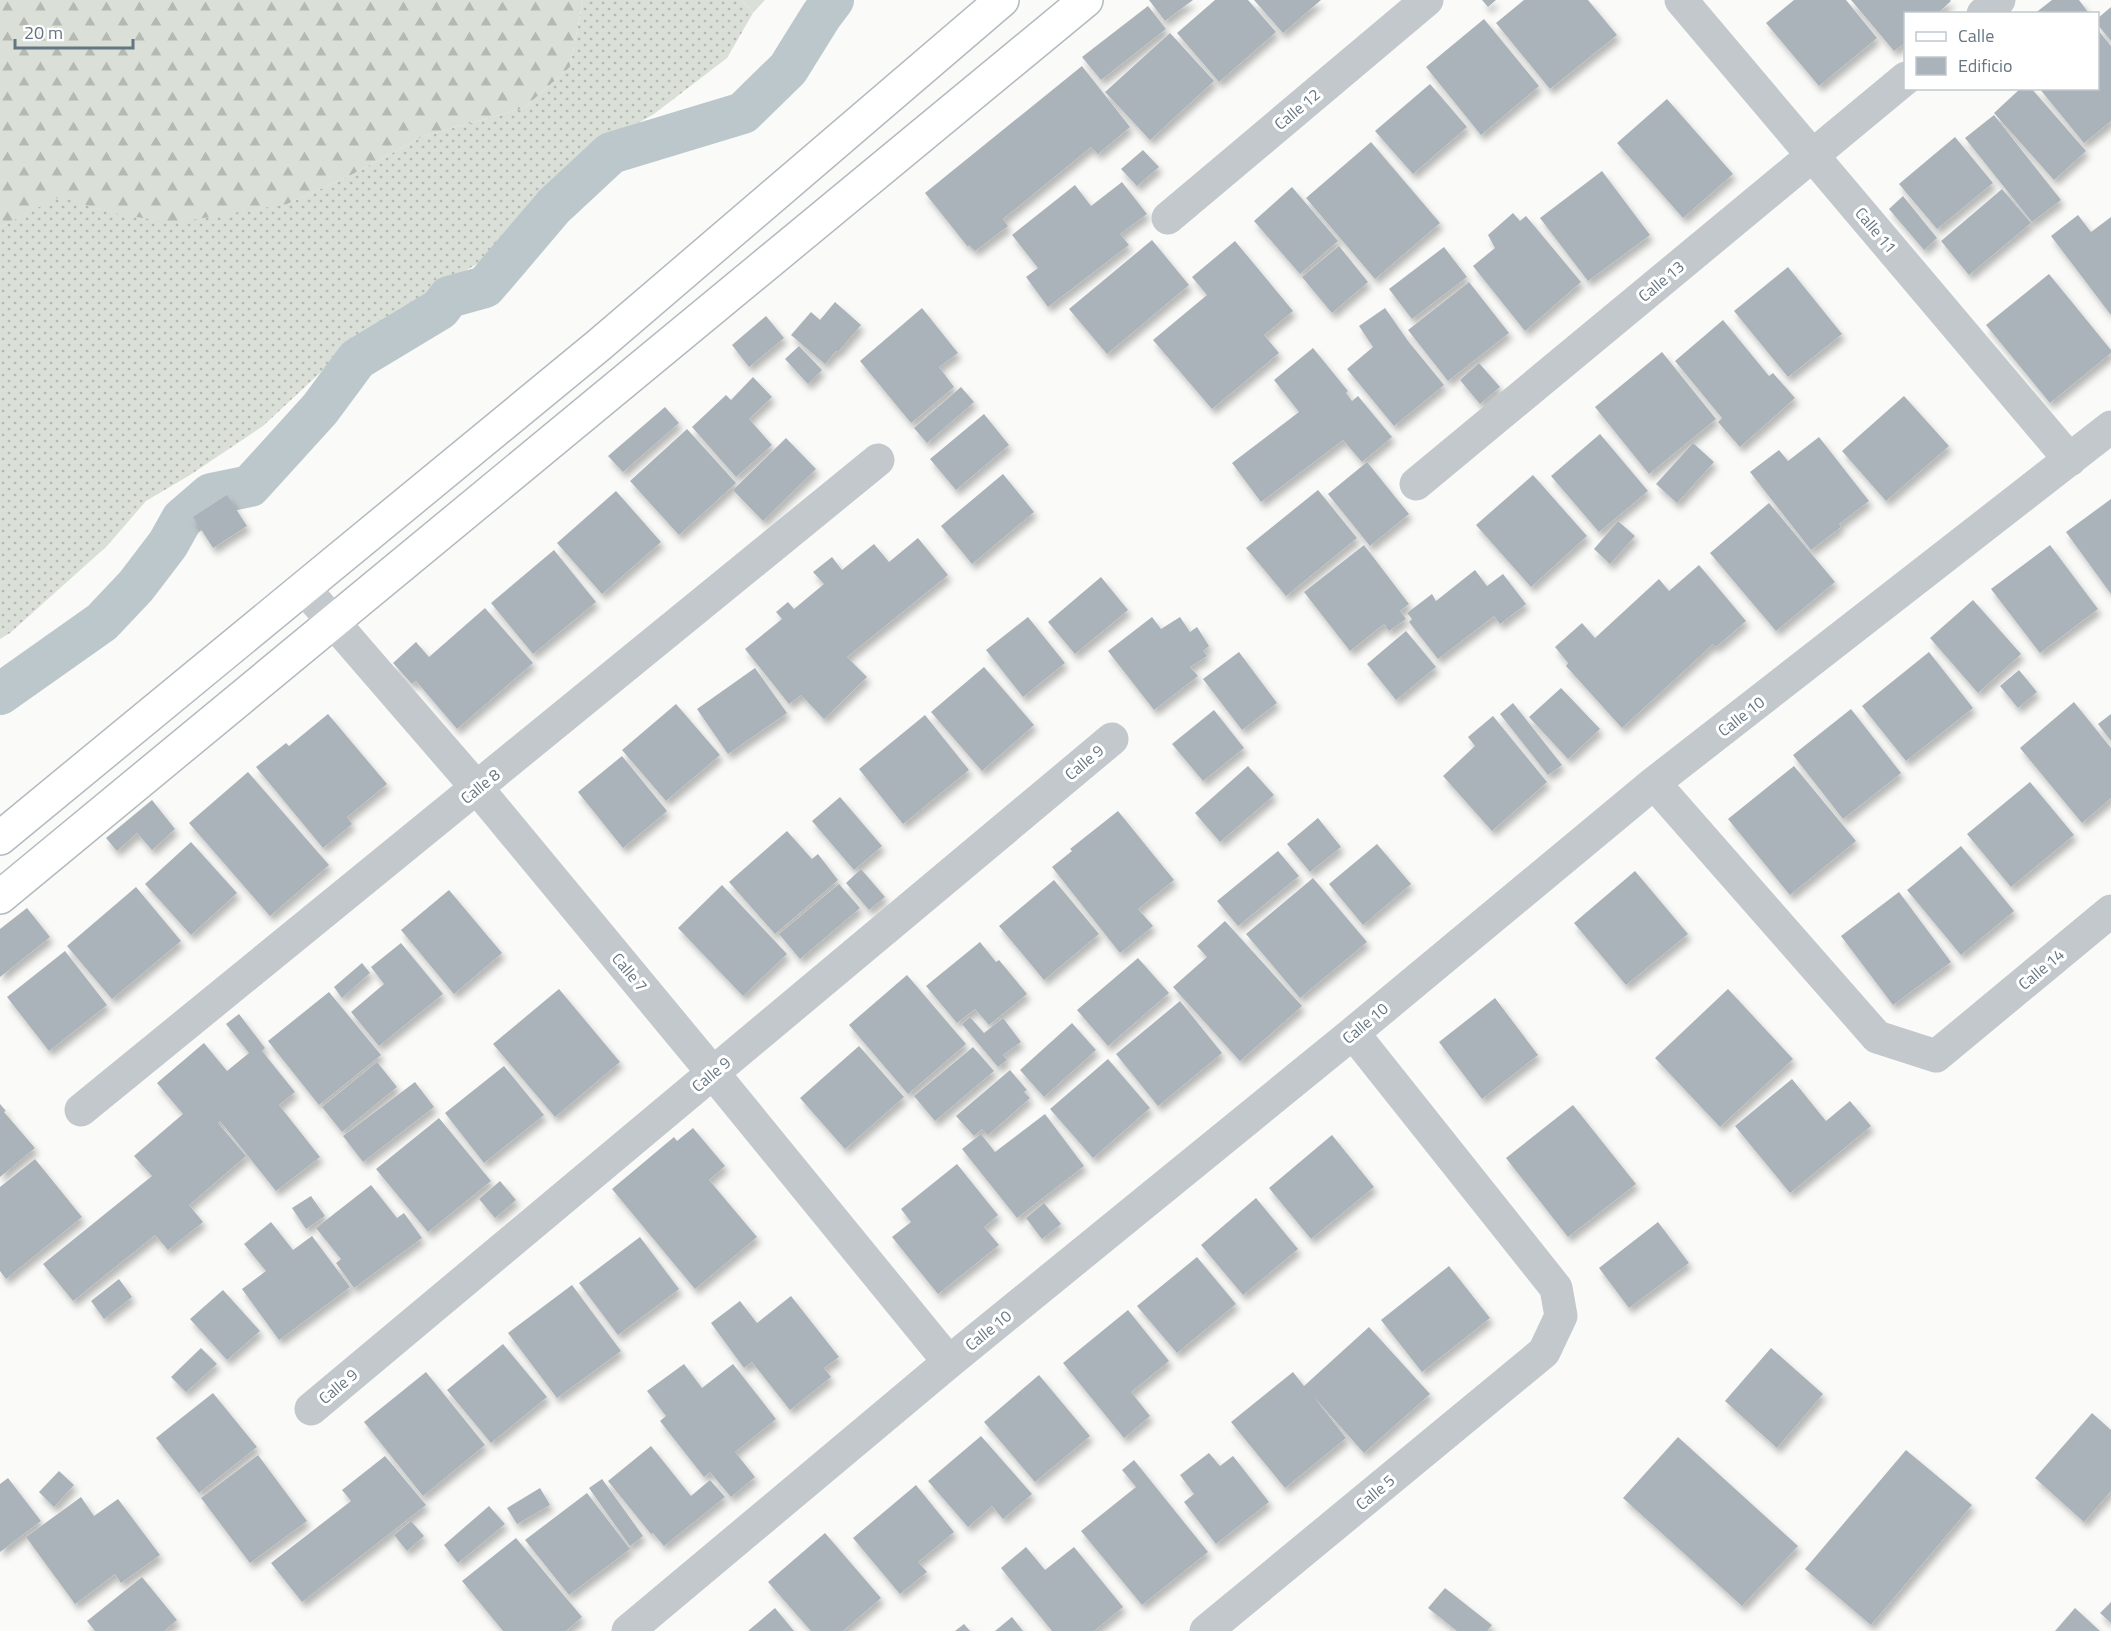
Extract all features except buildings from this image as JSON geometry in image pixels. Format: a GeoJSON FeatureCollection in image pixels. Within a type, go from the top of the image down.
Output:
{"type":"FeatureCollection","features":[{"type":"Feature","properties":{"kind":"street"},"geometry":{"type":"LineString","coordinates":[[0,838],[599,345],[1002,0]]}},
{"type":"Feature","properties":{"kind":"street"},"geometry":{"type":"LineString","coordinates":[[0,897],[1086,0]]}},
{"type":"Feature","properties":{"kind":"street","name":"Calle 12"},"geometry":{"type":"LineString","coordinates":[[1168,218],[1427,0]]}},
{"type":"Feature","properties":{"kind":"street","name":"Calle 11"},"geometry":{"type":"LineString","coordinates":[[1681,0],[2070,460]]}},
{"type":"Feature","properties":{"kind":"street"},"geometry":{"type":"LineString","coordinates":[[1985,12],[2000,0]]}},
{"type":"Feature","properties":{"kind":"street","name":"Calle 13"},"geometry":{"type":"LineString","coordinates":[[1416,484],[1904,79]]}},
{"type":"Feature","properties":{"kind":"street","name":"Calle 10"},"geometry":{"type":"LineString","coordinates":[[628,1631],[949,1362],[1353,1033],[1654,783],[2111,427]]}},
{"type":"Feature","properties":{"kind":"street","name":"Calle 8"},"geometry":{"type":"LineString","coordinates":[[81,1110],[878,460]]}},
{"type":"Feature","properties":{"kind":"street","name":"Calle 7"},"geometry":{"type":"LineString","coordinates":[[304,588],[477,788],[949,1362]]}},
{"type":"Feature","properties":{"kind":"street","name":"Calle 9"},"geometry":{"type":"LineString","coordinates":[[311,1409],[1112,740]]}},
{"type":"Feature","properties":{"kind":"street","name":"Calle 14"},"geometry":{"type":"LineString","coordinates":[[1654,783],[1877,1037],[1936,1056],[2111,911]]}},
{"type":"Feature","properties":{"kind":"street","name":"Calle 5"},"geometry":{"type":"LineString","coordinates":[[1206,1631],[1544,1352],[1561,1316],[1556,1288],[1353,1033]]}},
{"type":"Feature","properties":{"kind":"green space"},"geometry":{"type":"Polygon","coordinates":[[[0,0],[583,0],[570,67],[524,108],[424,136],[349,176],[287,204],[173,223],[113,213],[59,197],[0,227],[0,0]]]}},
{"type":"Feature","properties":{"kind":"green space"},"geometry":{"type":"Polygon","coordinates":[[[583,0],[742,0],[753,13],[727,58],[654,114],[589,151],[537,199],[480,262],[390,316],[336,358],[263,426],[190,475],[146,501],[107,546],[10,633],[0,639],[0,227],[59,196],[113,213],[287,204],[349,176],[424,136],[524,108],[570,67],[583,0]]]}},
{"type":"Feature","properties":{"kind":"green space"},"geometry":{"type":"Polygon","coordinates":[[[742,0],[765,0],[753,13],[742,0]]]}},
{"type":"Feature","properties":{"kind":"waterway"},"geometry":{"type":"LineString","coordinates":[[0,694],[102,622],[136,586],[168,544],[182,519],[211,494],[250,486],[320,409],[357,359],[440,309],[449,297],[485,287],[554,206],[611,153],[743,113],[788,69],[833,0]]}}]}
